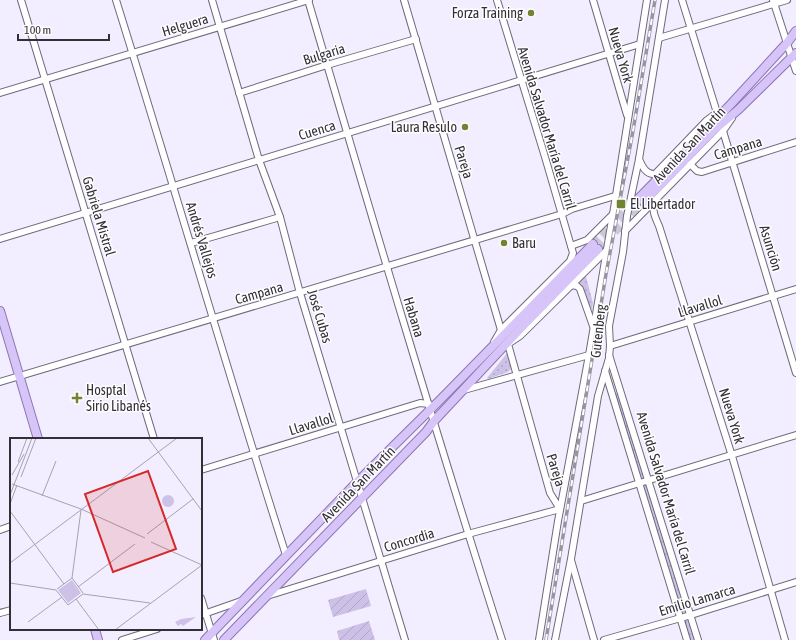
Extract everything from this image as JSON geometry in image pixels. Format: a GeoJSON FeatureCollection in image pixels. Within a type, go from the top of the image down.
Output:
{"type":"FeatureCollection","features":[{"type":"Feature","properties":{"kind":"main road","name":"Avenida San Martín"},"geometry":{"type":"LineString","coordinates":[[794,55],[642,200],[787,43],[796,31]]}},
{"type":"Feature","properties":{"kind":"main road","name":"Avenida San Martín"},"geometry":{"type":"LineString","coordinates":[[224,640],[426,432],[434,421],[599,248]]}},
{"type":"Feature","properties":{"kind":"main road","name":"Avenida San Martín"},"geometry":{"type":"LineString","coordinates":[[205,640],[213,636],[241,601],[429,406],[599,248]]}},
{"type":"Feature","properties":{"kind":"main road"},"geometry":{"type":"LineString","coordinates":[[0,314],[38,438]]}},
{"type":"Feature","properties":{"kind":"main road"},"geometry":{"type":"LineString","coordinates":[[95,630],[98,640]]}},
{"type":"Feature","properties":{"kind":"street","name":"Gabriela Mistral"},"geometry":{"type":"LineString","coordinates":[[21,0],[154,438]]}},
{"type":"Feature","properties":{"kind":"street","name":"Andrés Vallejos"},"geometry":{"type":"LineString","coordinates":[[116,0],[191,243],[253,454],[286,556]]}},
{"type":"Feature","properties":{"kind":"street","name":"José Cubas"},"geometry":{"type":"LineString","coordinates":[[212,0],[260,160],[280,217],[300,293],[405,640]]}},
{"type":"Feature","properties":{"kind":"street","name":"Helguera"},"geometry":{"type":"LineString","coordinates":[[0,93],[308,0]]}},
{"type":"Feature","properties":{"kind":"street","name":"Habana"},"geometry":{"type":"LineString","coordinates":[[308,0],[387,268],[502,640]]}},
{"type":"Feature","properties":{"kind":"street","name":"Pareja"},"geometry":{"type":"LineString","coordinates":[[404,0],[501,330]]}},
{"type":"Feature","properties":{"kind":"street","name":"Avenida Salvador María del Carril"},"geometry":{"type":"LineString","coordinates":[[497,0],[573,253],[570,261]]}},
{"type":"Feature","properties":{"kind":"street","name":"Nueva York"},"geometry":{"type":"LineString","coordinates":[[593,0],[627,118]]}},
{"type":"Feature","properties":{"kind":"street","name":"Gutenberg"},"geometry":{"type":"LineString","coordinates":[[539,640],[560,509],[589,355],[593,327],[599,248],[612,215],[647,0]]}},
{"type":"Feature","properties":{"kind":"street","name":"Gutenberg"},"geometry":{"type":"LineString","coordinates":[[555,640],[571,559],[598,396],[609,354],[609,326],[639,159],[665,0]]}},
{"type":"Feature","properties":{"kind":"street"},"geometry":{"type":"LineString","coordinates":[[682,0],[718,116]]}},
{"type":"Feature","properties":{"kind":"street"},"geometry":{"type":"LineString","coordinates":[[658,38],[692,29],[774,2],[787,0]]}},
{"type":"Feature","properties":{"kind":"street"},"geometry":{"type":"LineString","coordinates":[[774,2],[787,43],[794,55],[796,71]]}},
{"type":"Feature","properties":{"kind":"street","name":"Bulgaria"},"geometry":{"type":"LineString","coordinates":[[239,92],[416,39]]}},
{"type":"Feature","properties":{"kind":"street","name":"Cuenca"},"geometry":{"type":"LineString","coordinates":[[0,239],[640,44]]}},
{"type":"Feature","properties":{"kind":"street","name":"Avenida San Martín"},"geometry":{"type":"LineString","coordinates":[[625,231],[722,130],[738,110]]}},
{"type":"Feature","properties":{"kind":"street","name":"Avenida San Martín"},"geometry":{"type":"LineString","coordinates":[[639,159],[646,171],[650,174],[655,174],[706,121],[714,115],[718,116]]}},
{"type":"Feature","properties":{"kind":"street","name":"Asunción"},"geometry":{"type":"LineString","coordinates":[[722,130],[796,373]]}},
{"type":"Feature","properties":{"kind":"street","name":"Campana"},"geometry":{"type":"LineString","coordinates":[[690,164],[697,171],[702,172],[796,142]]}},
{"type":"Feature","properties":{"kind":"street","name":"Campana"},"geometry":{"type":"LineString","coordinates":[[0,382],[212,318],[387,268],[562,214],[572,209],[615,196]]}},
{"type":"Feature","properties":{"kind":"street","name":"Nueva York"},"geometry":{"type":"LineString","coordinates":[[654,201],[652,208],[653,213],[660,226],[732,456],[785,640]]}},
{"type":"Feature","properties":{"kind":"street"},"geometry":{"type":"LineString","coordinates":[[571,246],[587,240],[612,215]]}},
{"type":"Feature","properties":{"kind":"street"},"geometry":{"type":"LineString","coordinates":[[191,243],[280,217]]}},
{"type":"Feature","properties":{"kind":"street","name":"Avenida San Martín"},"geometry":{"type":"LineString","coordinates":[[508,344],[520,336],[570,285],[599,248]]}},
{"type":"Feature","properties":{"kind":"street","name":"Avenida San Martín"},"geometry":{"type":"LineString","coordinates":[[488,351],[501,330],[570,261]]}},
{"type":"Feature","properties":{"kind":"street"},"geometry":{"type":"LineString","coordinates":[[570,285],[577,286],[580,289],[593,327]]}},
{"type":"Feature","properties":{"kind":"street","name":"Llavallol"},"geometry":{"type":"LineString","coordinates":[[610,346],[796,289]]}},
{"type":"Feature","properties":{"kind":"street","name":"Pareja"},"geometry":{"type":"LineString","coordinates":[[508,344],[550,493],[560,509]]}},
{"type":"Feature","properties":{"kind":"street","name":"Avenida Salvador María del Carril"},"geometry":{"type":"LineString","coordinates":[[609,354],[650,481],[698,640]]}},
{"type":"Feature","properties":{"kind":"street"},"geometry":{"type":"LineString","coordinates":[[464,390],[589,355]]}},
{"type":"Feature","properties":{"kind":"street","name":"Avenida Salvador María del Carril"},"geometry":{"type":"LineString","coordinates":[[605,371],[687,640]]}},
{"type":"Feature","properties":{"kind":"street","name":"Llavallol"},"geometry":{"type":"LineString","coordinates":[[202,470],[420,403],[429,406]]}},
{"type":"Feature","properties":{"kind":"street"},"geometry":{"type":"LineString","coordinates":[[581,501],[732,456],[796,435]]}},
{"type":"Feature","properties":{"kind":"street","name":"Concordia"},"geometry":{"type":"LineString","coordinates":[[266,596],[468,534],[560,509]]}},
{"type":"Feature","properties":{"kind":"street"},"geometry":{"type":"LineString","coordinates":[[0,530],[10,526]]}},
{"type":"Feature","properties":{"kind":"street"},"geometry":{"type":"LineString","coordinates":[[571,559],[594,640]]}},
{"type":"Feature","properties":{"kind":"street","name":"Emilio Lamarca"},"geometry":{"type":"LineString","coordinates":[[604,640],[691,615],[796,582]]}},
{"type":"Feature","properties":{"kind":"street"},"geometry":{"type":"LineString","coordinates":[[213,636],[203,614],[241,601]]}},
{"type":"Feature","properties":{"kind":"street"},"geometry":{"type":"LineString","coordinates":[[0,613],[10,610]]}},
{"type":"Feature","properties":{"kind":"street"},"geometry":{"type":"LineString","coordinates":[[122,640],[154,630]]}},
{"type":"Feature","properties":{"kind":"shaded area"},"geometry":{"type":"Polygon","coordinates":[[[585,273],[593,303],[592,309],[589,307],[582,285],[579,282],[585,273]]]}},
{"type":"Feature","properties":{"kind":"shaded area"},"geometry":{"type":"Polygon","coordinates":[[[508,352],[511,369],[508,372],[488,379],[487,378],[508,352]]]}},
{"type":"Feature","properties":{"kind":"shaded area"},"geometry":{"type":"Polygon","coordinates":[[[621,392],[698,640],[687,640],[613,394],[621,392]]]}},
{"type":"Feature","properties":{"kind":"shaded area"},"geometry":{"type":"Polygon","coordinates":[[[366,589],[371,606],[333,617],[328,600],[366,589]]]}},
{"type":"Feature","properties":{"kind":"shaded area"},"geometry":{"type":"Polygon","coordinates":[[[369,621],[375,640],[339,640],[337,631],[369,621]]]}},
{"type":"Feature","properties":{"kind":"tunnel"},"geometry":{"type":"LineString","coordinates":[[593,244],[639,198]]}},
{"type":"Feature","properties":{"kind":"tunnel"},"geometry":{"type":"LineString","coordinates":[[598,249],[644,202]]}},
{"type":"Feature","properties":{"kind":"railway"},"geometry":{"type":"LineString","coordinates":[[546,640],[606,274],[633,131],[655,0]]}},
{"type":"Feature","properties":{"kind":"place","name":"Forza Training"},"geometry":{"type":"Point","coordinates":[531,13]}},
{"type":"Feature","properties":{"kind":"place","name":"Laura Resulo"},"geometry":{"type":"Point","coordinates":[465,127]}},
{"type":"Feature","properties":{"kind":"place","name":"El Libertador"},"geometry":{"type":"Point","coordinates":[621,204]}},
{"type":"Feature","properties":{"kind":"place","name":"Baru"},"geometry":{"type":"Point","coordinates":[504,243]}},
{"type":"Feature","properties":{"kind":"place","name":"Hosptal Sirio Libanés"},"geometry":{"type":"Point","coordinates":[77,398]}}]}
